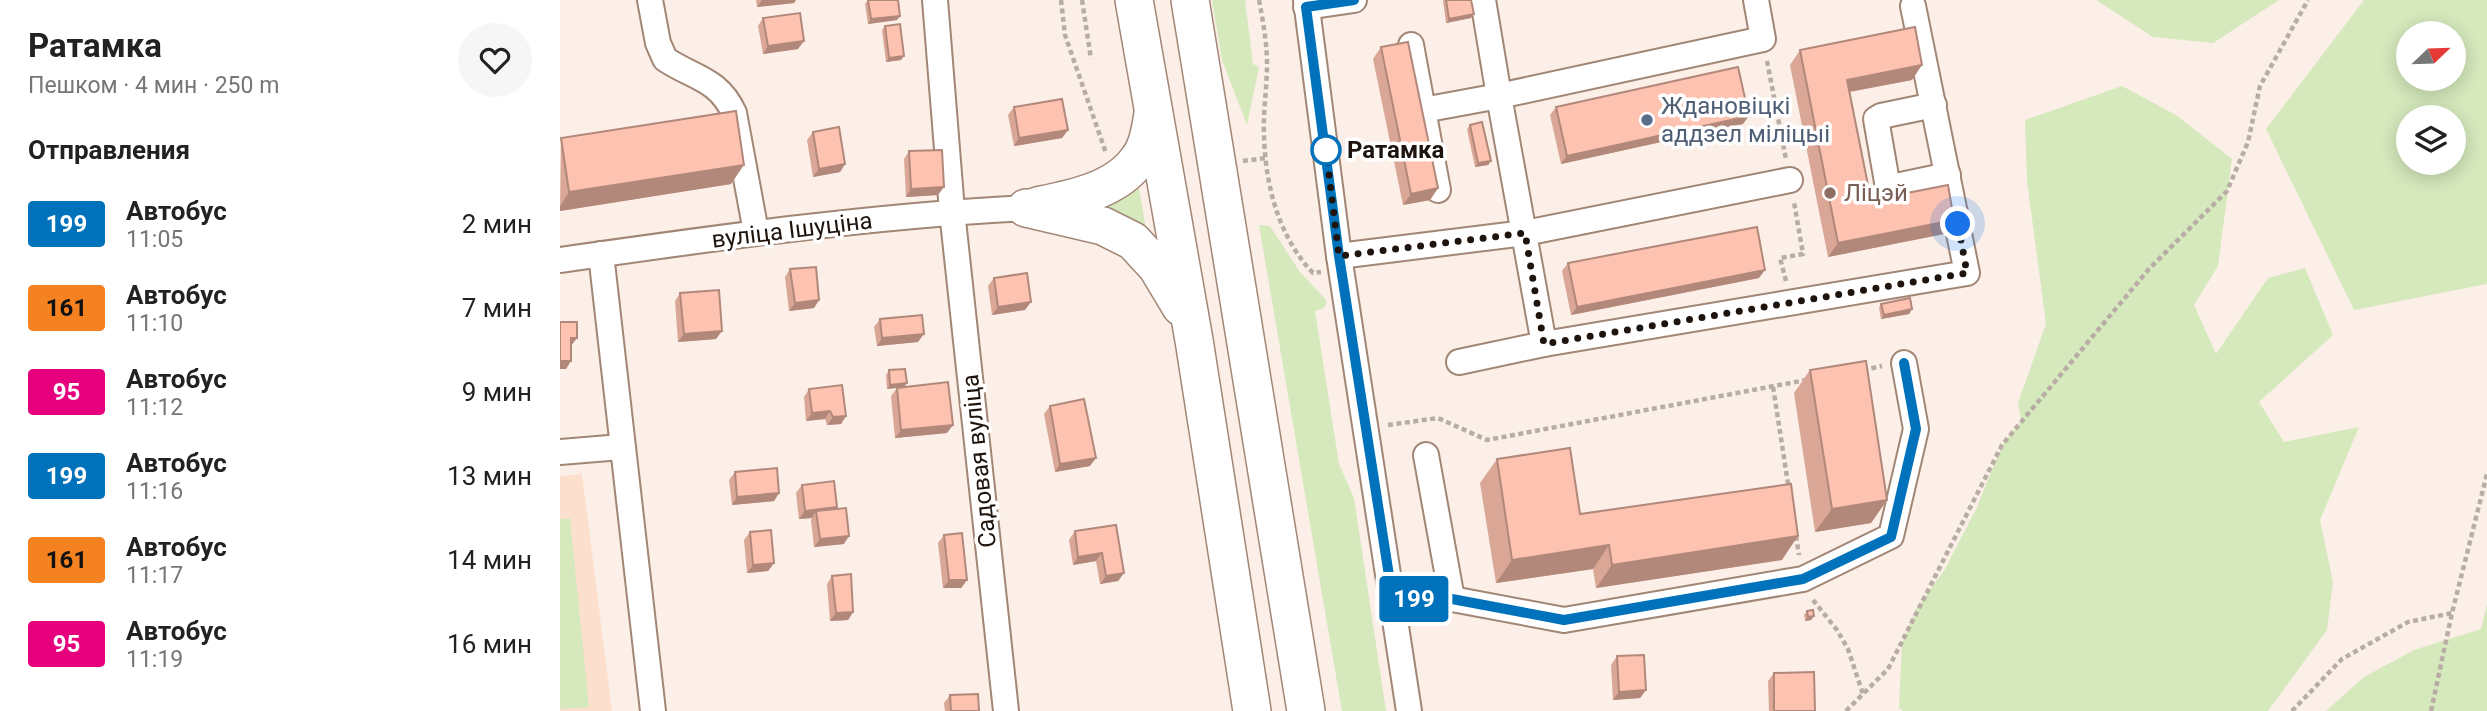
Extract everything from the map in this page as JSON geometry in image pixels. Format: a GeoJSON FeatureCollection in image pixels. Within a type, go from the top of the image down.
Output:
{"type":"FeatureCollection","features":[{"type":"Feature","properties":{"kind":"highway"},"geometry":{"type":"LineString","coordinates":[[1134,0],[1194,340],[1252,711]]}},
{"type":"Feature","properties":{"kind":"highway"},"geometry":{"type":"LineString","coordinates":[[1190,0],[1306,711]]}},
{"type":"Feature","properties":{"kind":"highway"},"geometry":{"type":"LineString","coordinates":[[1026,208],[1077,198],[1121,177],[1137,161],[1149,139],[1154,108]]}},
{"type":"Feature","properties":{"kind":"highway"},"geometry":{"type":"LineString","coordinates":[[1026,208],[1103,226],[1133,241],[1157,267],[1179,300],[1194,340]]}},
{"type":"Feature","properties":{"kind":"street"},"geometry":{"type":"LineString","coordinates":[[650,0],[658,43],[665,59],[714,85],[729,101],[734,113],[756,232]]}},
{"type":"Feature","properties":{"kind":"street","name":"Садовая вуліца"},"geometry":{"type":"LineString","coordinates":[[935,0],[952,211],[1006,711]]}},
{"type":"Feature","properties":{"kind":"street"},"geometry":{"type":"LineString","coordinates":[[1354,0],[1306,3],[1332,264],[1393,601],[1409,711]]}},
{"type":"Feature","properties":{"kind":"street"},"geometry":{"type":"LineString","coordinates":[[1483,0],[1544,344]]}},
{"type":"Feature","properties":{"kind":"street"},"geometry":{"type":"LineString","coordinates":[[1423,110],[1763,39],[1756,0]]}},
{"type":"Feature","properties":{"kind":"street"},"geometry":{"type":"LineString","coordinates":[[1459,362],[1544,344],[1967,273],[1913,6]]}},
{"type":"Feature","properties":{"kind":"street"},"geometry":{"type":"LineString","coordinates":[[1411,45],[1438,190]]}},
{"type":"Feature","properties":{"kind":"street"},"geometry":{"type":"LineString","coordinates":[[1934,105],[1876,119],[1887,183],[1896,186],[1948,175]]}},
{"type":"Feature","properties":{"kind":"street"},"geometry":{"type":"LineString","coordinates":[[707,117],[734,113]]}},
{"type":"Feature","properties":{"kind":"street"},"geometry":{"type":"LineString","coordinates":[[1332,264],[1525,233],[1790,180]]}},
{"type":"Feature","properties":{"kind":"street","name":"вуліца Ішуціна"},"geometry":{"type":"LineString","coordinates":[[560,260],[756,232],[952,211],[1026,208]]}},
{"type":"Feature","properties":{"kind":"street"},"geometry":{"type":"LineString","coordinates":[[601,254],[653,711]]}},
{"type":"Feature","properties":{"kind":"street"},"geometry":{"type":"LineString","coordinates":[[1393,601],[1452,599],[1564,620],[1803,579],[1891,537],[1916,429],[1904,363]]}},
{"type":"Feature","properties":{"kind":"street"},"geometry":{"type":"LineString","coordinates":[[560,452],[621,447]]}},
{"type":"Feature","properties":{"kind":"street"},"geometry":{"type":"LineString","coordinates":[[1426,455],[1452,599]]}},
{"type":"Feature","properties":{"kind":"path"},"geometry":{"type":"LineString","coordinates":[[1061,0],[1065,35],[1108,156],[1108,172],[1104,186]]}},
{"type":"Feature","properties":{"kind":"path"},"geometry":{"type":"LineString","coordinates":[[1082,0],[1091,59]]}},
{"type":"Feature","properties":{"kind":"path"},"geometry":{"type":"LineString","coordinates":[[1259,0],[1267,64],[1264,135],[1274,206],[1297,256],[1313,272],[1332,264]]}},
{"type":"Feature","properties":{"kind":"path"},"geometry":{"type":"LineString","coordinates":[[1846,711],[1888,669],[2002,445],[2149,269],[2227,191],[2248,142],[2260,86],[2308,0]]}},
{"type":"Feature","properties":{"kind":"path"},"geometry":{"type":"LineString","coordinates":[[1852,372],[1904,363]]}},
{"type":"Feature","properties":{"kind":"path"},"geometry":{"type":"LineString","coordinates":[[1382,426],[1438,418],[1487,440],[1813,379]]}},
{"type":"Feature","properties":{"kind":"path"},"geometry":{"type":"LineString","coordinates":[[1773,387],[1790,496]]}},
{"type":"Feature","properties":{"kind":"path"},"geometry":{"type":"LineString","coordinates":[[2431,711],[2487,474]]}},
{"type":"Feature","properties":{"kind":"path"},"geometry":{"type":"LineString","coordinates":[[1794,524],[1804,589],[1837,630],[1848,649],[1863,694]]}},
{"type":"Feature","properties":{"kind":"path"},"geometry":{"type":"LineString","coordinates":[[2292,711],[2342,659],[2408,622],[2452,613]]}},
{"type":"Feature","properties":{"kind":"shaded area"},"geometry":{"type":"Polygon","coordinates":[[[582,474],[612,711],[560,711],[560,476],[582,474]]]}},
{"type":"Feature","properties":{"kind":"green space"},"geometry":{"type":"Polygon","coordinates":[[[1212,0],[1245,0],[1253,64],[1259,67],[1247,125],[1222,60],[1212,0]]]}},
{"type":"Feature","properties":{"kind":"green space"},"geometry":{"type":"Polygon","coordinates":[[[2096,0],[2279,0],[2213,43],[2153,37],[2096,0]]]}},
{"type":"Feature","properties":{"kind":"green space"},"geometry":{"type":"Polygon","coordinates":[[[2364,0],[2487,0],[2487,284],[2354,310],[2266,129],[2364,0]]]}},
{"type":"Feature","properties":{"kind":"green space"},"geometry":{"type":"Polygon","coordinates":[[[2122,86],[2176,115],[2232,159],[2218,266],[2194,305],[2216,354],[2268,278],[2305,268],[2333,335],[2259,402],[2284,442],[2359,427],[2320,520],[2333,582],[2327,630],[2268,711],[1903,711],[1899,708],[1902,643],[1916,609],[1945,569],[1977,507],[2002,445],[2021,421],[2018,403],[2046,324],[2027,181],[2025,120],[2122,86]]]}},
{"type":"Feature","properties":{"kind":"green space"},"geometry":{"type":"Polygon","coordinates":[[[1136,171],[1147,235],[1079,207],[1136,171]]]}},
{"type":"Feature","properties":{"kind":"green space"},"geometry":{"type":"Polygon","coordinates":[[[1259,225],[1270,226],[1300,272],[1327,301],[1324,308],[1315,311],[1339,464],[1354,498],[1386,711],[1342,711],[1259,225]]]}},
{"type":"Feature","properties":{"kind":"green space"},"geometry":{"type":"Polygon","coordinates":[[[570,518],[589,707],[560,709],[560,519],[570,518]]]}},
{"type":"Feature","properties":{"kind":"green space"},"geometry":{"type":"Polygon","coordinates":[[[2487,604],[2487,711],[2326,711],[2364,677],[2414,650],[2481,629],[2487,604]]]}},
{"type":"Feature","properties":{"kind":"building"},"geometry":{"type":"Polygon","coordinates":[[[868,0],[898,0],[900,16],[871,19],[868,0]]]}},
{"type":"Feature","properties":{"kind":"building"},"geometry":{"type":"Polygon","coordinates":[[[1446,0],[1471,0],[1474,14],[1449,19],[1446,0]]]}},
{"type":"Feature","properties":{"kind":"building"},"geometry":{"type":"Polygon","coordinates":[[[800,13],[804,41],[768,46],[763,18],[800,13]]]}},
{"type":"Feature","properties":{"kind":"building"},"geometry":{"type":"Polygon","coordinates":[[[900,24],[904,56],[889,58],[885,26],[900,24]]]}},
{"type":"Feature","properties":{"kind":"building"},"geometry":{"type":"Polygon","coordinates":[[[1915,27],[1922,65],[1847,80],[1871,200],[1948,185],[1954,220],[1838,243],[1800,50],[1915,27]]]}},
{"type":"Feature","properties":{"kind":"building"},"geometry":{"type":"Polygon","coordinates":[[[1408,42],[1438,188],[1411,194],[1381,47],[1408,42]]]}},
{"type":"Feature","properties":{"kind":"building","name":"Ждановіцкі аддзел міліцыі"},"geometry":{"type":"Polygon","coordinates":[[[1738,67],[1749,116],[1567,156],[1556,107],[1738,67]]]}},
{"type":"Feature","properties":{"kind":"building"},"geometry":{"type":"Polygon","coordinates":[[[1062,99],[1068,130],[1019,138],[1014,107],[1062,99]]]}},
{"type":"Feature","properties":{"kind":"building"},"geometry":{"type":"Polygon","coordinates":[[[736,111],[744,165],[569,192],[561,138],[736,111]]]}},
{"type":"Feature","properties":{"kind":"building"},"geometry":{"type":"Polygon","coordinates":[[[1482,122],[1491,161],[1478,163],[1470,125],[1482,122]]]}},
{"type":"Feature","properties":{"kind":"building"},"geometry":{"type":"Polygon","coordinates":[[[839,127],[845,164],[819,169],[813,132],[839,127]]]}},
{"type":"Feature","properties":{"kind":"building"},"geometry":{"type":"Polygon","coordinates":[[[942,150],[944,187],[911,189],[909,151],[942,150]]]}},
{"type":"Feature","properties":{"kind":"building"},"geometry":{"type":"Polygon","coordinates":[[[1757,227],[1765,270],[1577,307],[1568,263],[1757,227]]]}},
{"type":"Feature","properties":{"kind":"building"},"geometry":{"type":"Polygon","coordinates":[[[816,267],[819,300],[795,303],[790,269],[816,267]]]}},
{"type":"Feature","properties":{"kind":"building"},"geometry":{"type":"Polygon","coordinates":[[[1027,273],[1031,302],[998,307],[994,278],[1027,273]]]}},
{"type":"Feature","properties":{"kind":"building"},"geometry":{"type":"Polygon","coordinates":[[[719,290],[722,331],[684,334],[680,293],[719,290]]]}},
{"type":"Feature","properties":{"kind":"building"},"geometry":{"type":"Polygon","coordinates":[[[1910,298],[1912,309],[1884,315],[1881,304],[1910,298]]]}},
{"type":"Feature","properties":{"kind":"building"},"geometry":{"type":"Polygon","coordinates":[[[922,315],[924,334],[882,338],[880,319],[922,315]]]}},
{"type":"Feature","properties":{"kind":"building"},"geometry":{"type":"Polygon","coordinates":[[[560,322],[577,322],[577,338],[571,338],[571,361],[560,361],[560,322]]]}},
{"type":"Feature","properties":{"kind":"building"},"geometry":{"type":"Polygon","coordinates":[[[1866,361],[1887,500],[1832,509],[1810,370],[1866,361]]]}},
{"type":"Feature","properties":{"kind":"building"},"geometry":{"type":"Polygon","coordinates":[[[905,369],[907,383],[890,385],[889,370],[905,369]]]}},
{"type":"Feature","properties":{"kind":"building"},"geometry":{"type":"Polygon","coordinates":[[[948,382],[953,425],[901,430],[897,388],[948,382]]]}},
{"type":"Feature","properties":{"kind":"building"},"geometry":{"type":"Polygon","coordinates":[[[842,385],[846,416],[833,417],[830,411],[812,413],[809,389],[842,385]]]}},
{"type":"Feature","properties":{"kind":"building"},"geometry":{"type":"Polygon","coordinates":[[[1084,399],[1096,458],[1060,464],[1050,406],[1084,399]]]}},
{"type":"Feature","properties":{"kind":"building"},"geometry":{"type":"Polygon","coordinates":[[[1570,448],[1580,514],[1791,484],[1798,536],[1612,565],[1609,545],[1512,560],[1497,459],[1570,448]]]}},
{"type":"Feature","properties":{"kind":"building"},"geometry":{"type":"Polygon","coordinates":[[[777,468],[779,493],[737,497],[735,472],[777,468]]]}},
{"type":"Feature","properties":{"kind":"building"},"geometry":{"type":"Polygon","coordinates":[[[834,481],[837,507],[805,511],[802,485],[834,481]]]}},
{"type":"Feature","properties":{"kind":"building"},"geometry":{"type":"Polygon","coordinates":[[[846,508],[849,536],[820,539],[816,511],[846,508]]]}},
{"type":"Feature","properties":{"kind":"building"},"geometry":{"type":"Polygon","coordinates":[[[1116,525],[1124,573],[1106,576],[1102,553],[1078,557],[1075,531],[1116,525]]]}},
{"type":"Feature","properties":{"kind":"building"},"geometry":{"type":"Polygon","coordinates":[[[771,530],[774,563],[753,565],[750,532],[771,530]]]}},
{"type":"Feature","properties":{"kind":"building"},"geometry":{"type":"Polygon","coordinates":[[[962,533],[967,580],[949,580],[944,535],[962,533]]]}},
{"type":"Feature","properties":{"kind":"building"},"geometry":{"type":"Polygon","coordinates":[[[851,574],[853,612],[836,613],[832,576],[851,574]]]}},
{"type":"Feature","properties":{"kind":"building"},"geometry":{"type":"Polygon","coordinates":[[[1813,610],[1814,616],[1808,617],[1807,611],[1813,610]]]}},
{"type":"Feature","properties":{"kind":"building"},"geometry":{"type":"Polygon","coordinates":[[[1644,655],[1646,690],[1619,692],[1617,656],[1644,655]]]}},
{"type":"Feature","properties":{"kind":"building"},"geometry":{"type":"Polygon","coordinates":[[[1814,672],[1815,711],[1774,711],[1774,673],[1814,672]]]}},
{"type":"Feature","properties":{"kind":"building"},"geometry":{"type":"Polygon","coordinates":[[[978,694],[979,711],[951,711],[950,695],[978,694]]]}},
{"type":"Feature","properties":{"kind":"bus line","name":"199"},"geometry":{"type":"LineString","coordinates":[[1354,0],[1306,7],[1339,256],[1393,601],[1452,599],[1564,620],[1803,579],[1891,537],[1916,429],[1904,363]]}},
{"type":"Feature","properties":{"kind":"place","name":"Ждановіцкі аддзел міліцыі"},"geometry":{"type":"Point","coordinates":[1647,120]}},
{"type":"Feature","properties":{"kind":"place","name":"Ратамка"},"geometry":{"type":"Point","coordinates":[1326,150]}},
{"type":"Feature","properties":{"kind":"place","name":"Ліцэй"},"geometry":{"type":"Point","coordinates":[1830,193]}},
{"type":"Feature","properties":{"kind":"route"},"geometry":{"type":"LineString","coordinates":[[1326,150],[1339,256],[1525,233],[1544,344],[1967,273],[1958,224]]}}]}
